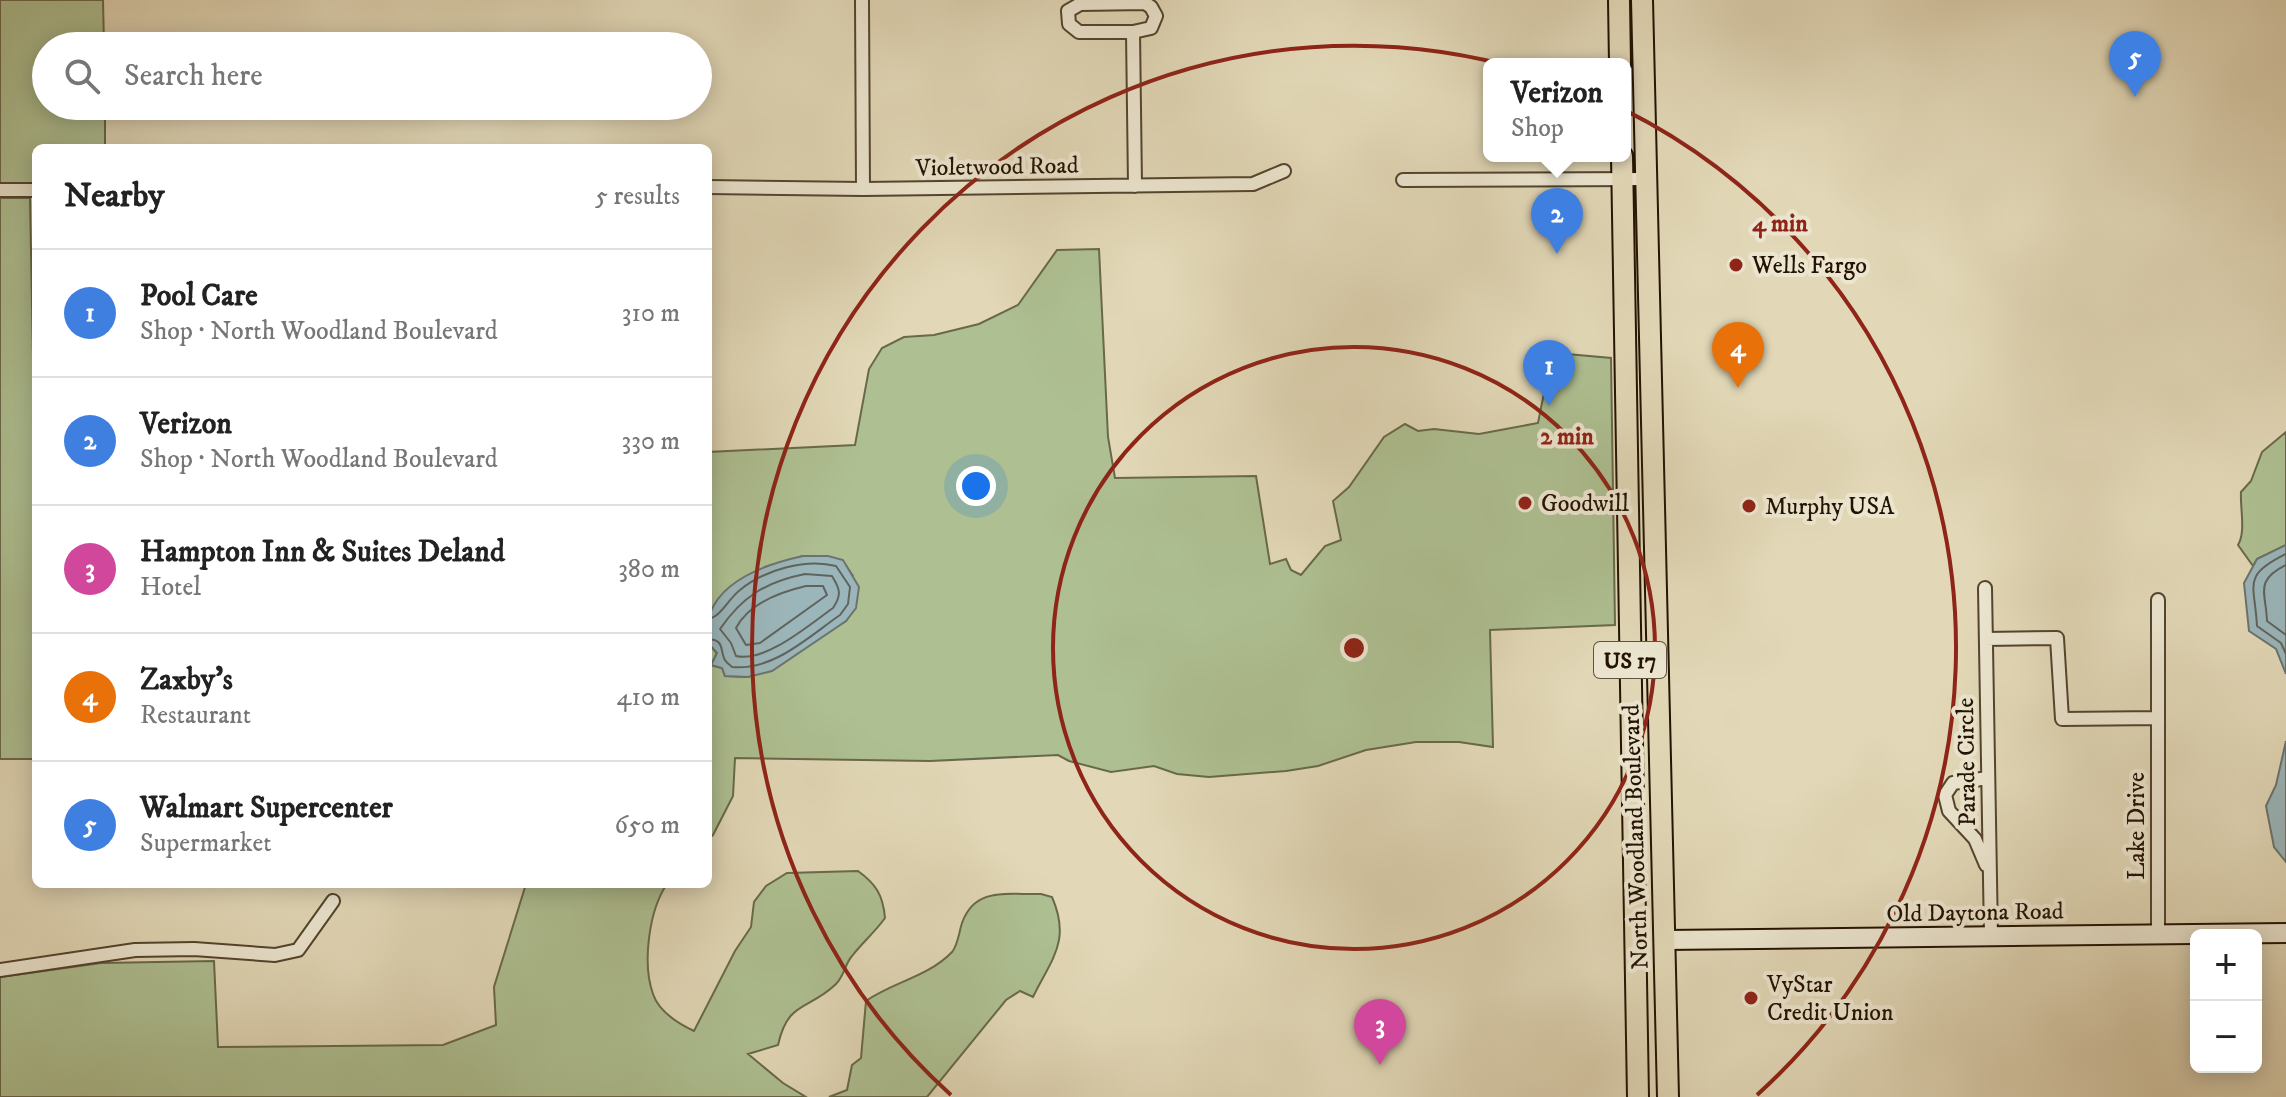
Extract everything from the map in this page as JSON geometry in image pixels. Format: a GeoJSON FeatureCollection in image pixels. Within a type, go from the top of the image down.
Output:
{"type":"FeatureCollection","features":[{"type":"Feature","properties":{"kind":"main road"},"geometry":{"type":"LineString","coordinates":[[1619,0],[1620,58]]}},
{"type":"Feature","properties":{"kind":"main road","name":"North Woodland Boulevard"},"geometry":{"type":"LineString","coordinates":[[1642,0],[1668,1097]]}},
{"type":"Feature","properties":{"kind":"main road","name":"North Woodland Boulevard"},"geometry":{"type":"LineString","coordinates":[[1622,162],[1632,812],[1640,1091]]}},
{"type":"Feature","properties":{"kind":"main road"},"geometry":{"type":"LineString","coordinates":[[1628,508],[1638,542],[1653,560]]}},
{"type":"Feature","properties":{"kind":"main road"},"geometry":{"type":"LineString","coordinates":[[1629,566],[1638,569],[1645,577],[1654,601]]}},
{"type":"Feature","properties":{"kind":"main road"},"geometry":{"type":"LineString","coordinates":[[1632,812],[1646,866],[1648,919],[1652,929],[1665,940]]}},
{"type":"Feature","properties":{"kind":"main road"},"geometry":{"type":"LineString","coordinates":[[1635,934],[1655,953],[1665,975]]}},
{"type":"Feature","properties":{"kind":"street"},"geometry":{"type":"LineString","coordinates":[[862,0],[863,189]]}},
{"type":"Feature","properties":{"kind":"street"},"geometry":{"type":"LineString","coordinates":[[1145,3],[1156,16],[1151,28],[1133,32],[1079,32],[1069,24],[1068,11],[1080,4],[1145,3]]}},
{"type":"Feature","properties":{"kind":"street"},"geometry":{"type":"LineString","coordinates":[[1133,32],[1135,186]]}},
{"type":"Feature","properties":{"kind":"street","name":"Violetwood Road"},"geometry":{"type":"LineString","coordinates":[[712,187],[863,189],[1253,184],[1284,171]]}},
{"type":"Feature","properties":{"kind":"street"},"geometry":{"type":"LineString","coordinates":[[1403,180],[1646,179]]}},
{"type":"Feature","properties":{"kind":"street"},"geometry":{"type":"LineString","coordinates":[[0,190],[32,190]]}},
{"type":"Feature","properties":{"kind":"street","name":"Parade Circle"},"geometry":{"type":"LineString","coordinates":[[1985,588],[1991,936]]}},
{"type":"Feature","properties":{"kind":"street","name":"Lake Drive"},"geometry":{"type":"LineString","coordinates":[[2158,600],[2158,933]]}},
{"type":"Feature","properties":{"kind":"street"},"geometry":{"type":"LineString","coordinates":[[1986,639],[2057,638],[2062,719],[2158,718]]}},
{"type":"Feature","properties":{"kind":"street"},"geometry":{"type":"LineString","coordinates":[[1988,778],[1953,783],[1945,795],[1949,811],[1975,839],[1990,873]]}},
{"type":"Feature","properties":{"kind":"street"},"geometry":{"type":"LineString","coordinates":[[0,970],[135,950],[194,949],[275,955],[298,950],[333,901]]}},
{"type":"Feature","properties":{"kind":"street","name":"Old Daytona Road"},"geometry":{"type":"LineString","coordinates":[[1665,940],[2286,933]]}},
{"type":"Feature","properties":{"kind":"green space"},"geometry":{"type":"Polygon","coordinates":[[[0,0],[103,0],[104,32],[32,32],[32,120],[105,120],[105,144],[32,144],[32,183],[0,183],[0,0]]]}},
{"type":"Feature","properties":{"kind":"green space"},"geometry":{"type":"Polygon","coordinates":[[[0,198],[30,198],[32,759],[0,759],[0,198]]]}},
{"type":"Feature","properties":{"kind":"green space"},"geometry":{"type":"Polygon","coordinates":[[[1099,249],[1108,437],[1115,478],[1256,476],[1270,564],[1286,559],[1291,570],[1301,575],[1325,546],[1341,540],[1333,501],[1349,487],[1384,437],[1405,424],[1418,431],[1434,429],[1479,434],[1538,423],[1551,358],[1567,354],[1611,358],[1615,625],[1490,630],[1493,747],[1459,742],[1416,742],[1366,750],[1318,766],[1209,777],[1177,774],[1154,766],[1111,772],[1058,755],[930,761],[735,758],[733,796],[712,836],[712,665],[722,668],[725,676],[748,677],[846,621],[852,612],[853,576],[842,560],[803,556],[765,567],[712,612],[712,452],[855,445],[869,369],[882,348],[904,337],[934,335],[979,324],[1018,305],[1057,250],[1099,249]]]}},
{"type":"Feature","properties":{"kind":"green space"},"geometry":{"type":"Polygon","coordinates":[[[2286,432],[2286,545],[2257,559],[2253,566],[2238,545],[2242,527],[2241,492],[2251,481],[2262,452],[2286,432]]]}},
{"type":"Feature","properties":{"kind":"green space"},"geometry":{"type":"Polygon","coordinates":[[[858,871],[878,891],[885,918],[850,959],[836,984],[787,1020],[778,1045],[748,1054],[783,1083],[806,1097],[0,1097],[0,977],[101,963],[214,961],[218,1047],[443,1045],[496,1025],[494,987],[525,888],[665,888],[649,937],[650,981],[653,994],[664,1012],[694,1031],[735,951],[751,927],[754,902],[766,886],[787,873],[858,871]]]}},
{"type":"Feature","properties":{"kind":"green space"},"geometry":{"type":"Polygon","coordinates":[[[1041,894],[1052,897],[1060,926],[1057,949],[1033,997],[1020,991],[1006,1000],[927,1097],[829,1097],[847,1090],[852,1065],[861,1058],[866,1001],[943,961],[952,952],[962,923],[975,903],[994,895],[1041,894]]]}},
{"type":"Feature","properties":{"kind":"water"},"geometry":{"type":"Polygon","coordinates":[[[2286,545],[2286,674],[2276,649],[2249,631],[2244,583],[2257,559],[2286,545]]]}},
{"type":"Feature","properties":{"kind":"water"},"geometry":{"type":"Polygon","coordinates":[[[803,556],[828,556],[843,560],[859,587],[856,608],[846,621],[772,671],[748,677],[725,676],[722,668],[712,665],[717,653],[712,647],[712,609],[727,589],[738,581],[777,563],[803,556]]]}},
{"type":"Feature","properties":{"kind":"water"},"geometry":{"type":"Polygon","coordinates":[[[2286,741],[2286,862],[2274,847],[2266,806],[2276,785],[2286,741]]]}},
{"type":"Feature","properties":{"kind":"place","name":"Walmart Supercenter"},"geometry":{"type":"Point","coordinates":[2135,97]}},
{"type":"Feature","properties":{"kind":"place","name":"Verizon"},"geometry":{"type":"Point","coordinates":[1557,254]}},
{"type":"Feature","properties":{"kind":"place","name":"Wells Fargo"},"geometry":{"type":"Point","coordinates":[1736,265]}},
{"type":"Feature","properties":{"kind":"place","name":"Zaxby's"},"geometry":{"type":"Point","coordinates":[1738,388]}},
{"type":"Feature","properties":{"kind":"place","name":"Pool Care"},"geometry":{"type":"Point","coordinates":[1549,406]}},
{"type":"Feature","properties":{"kind":"place","name":"Goodwill"},"geometry":{"type":"Point","coordinates":[1525,503]}},
{"type":"Feature","properties":{"kind":"place","name":"Murphy USA"},"geometry":{"type":"Point","coordinates":[1749,506]}},
{"type":"Feature","properties":{"kind":"place","name":"VyStar Credit Union"},"geometry":{"type":"Point","coordinates":[1751,998]}},
{"type":"Feature","properties":{"kind":"place","name":"Hampton Inn & Suites Deland"},"geometry":{"type":"Point","coordinates":[1380,1065]}}]}
